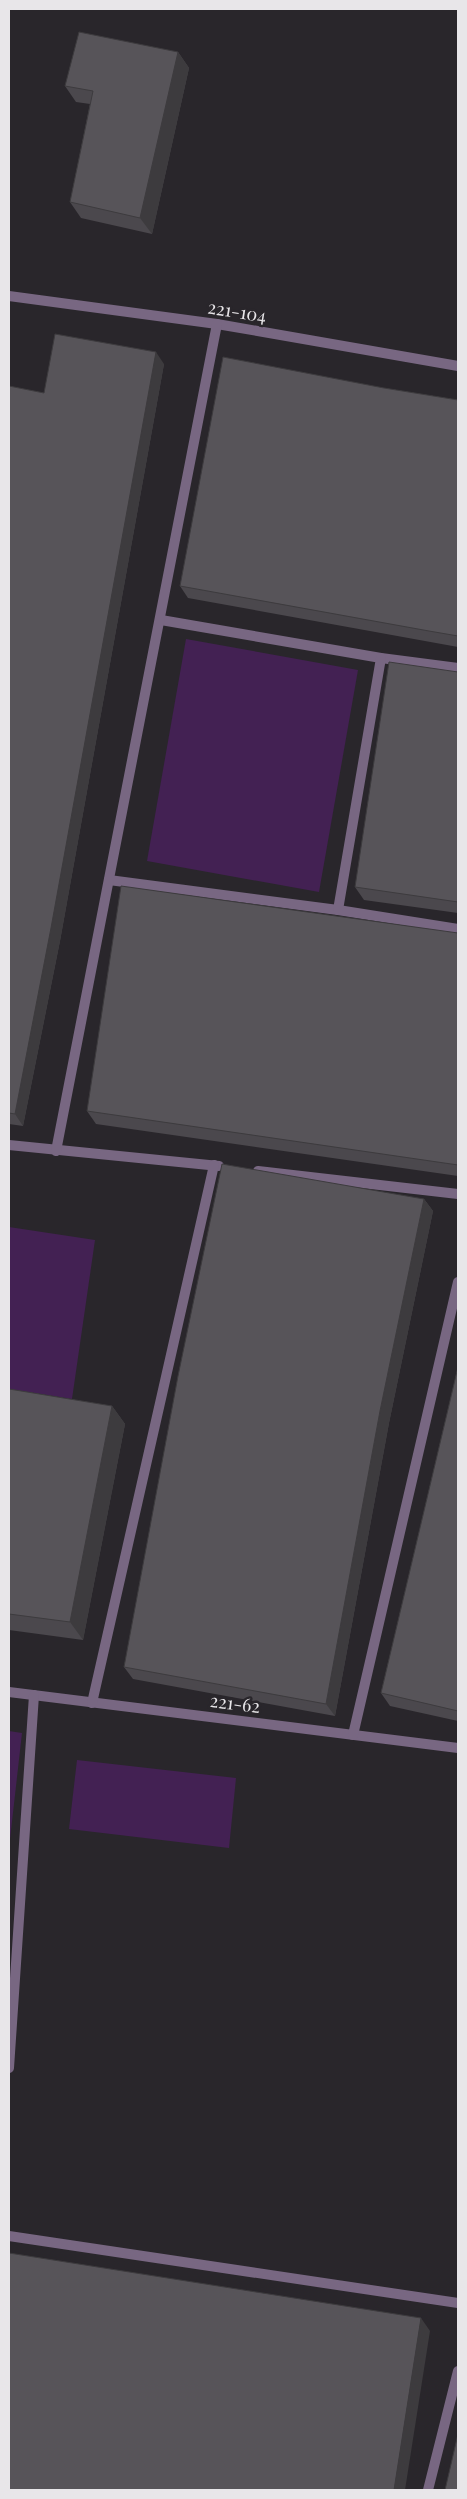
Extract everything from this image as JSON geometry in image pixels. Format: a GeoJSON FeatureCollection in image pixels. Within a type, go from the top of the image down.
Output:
{"type":"FeatureCollection","features":[{"type":"Feature","properties":{"kind":"street","name":"221-104"},"geometry":{"type":"LineString","coordinates":[[9,296],[217,324],[458,366]]}},
{"type":"Feature","properties":{"kind":"street"},"geometry":{"type":"LineString","coordinates":[[56,1150],[162,620],[217,324]]}},
{"type":"Feature","properties":{"kind":"street"},"geometry":{"type":"LineString","coordinates":[[162,620],[381,658],[458,668]]}},
{"type":"Feature","properties":{"kind":"street"},"geometry":{"type":"LineString","coordinates":[[338,910],[381,658]]}},
{"type":"Feature","properties":{"kind":"street"},"geometry":{"type":"LineString","coordinates":[[109,880],[338,910],[458,929]]}},
{"type":"Feature","properties":{"kind":"street"},"geometry":{"type":"LineString","coordinates":[[9,1146],[214,1165],[458,1194]]}},
{"type":"Feature","properties":{"kind":"street"},"geometry":{"type":"LineString","coordinates":[[92,1703],[214,1165]]}},
{"type":"Feature","properties":{"kind":"street"},"geometry":{"type":"LineString","coordinates":[[353,1735],[458,1282]]}},
{"type":"Feature","properties":{"kind":"street","name":"221-62"},"geometry":{"type":"LineString","coordinates":[[9,1692],[458,1748]]}},
{"type":"Feature","properties":{"kind":"street"},"geometry":{"type":"LineString","coordinates":[[9,2068],[34,1695]]}},
{"type":"Feature","properties":{"kind":"street"},"geometry":{"type":"LineString","coordinates":[[9,2236],[458,2303]]}},
{"type":"Feature","properties":{"kind":"street"},"geometry":{"type":"LineString","coordinates":[[428,2490],[458,2371]]}},
{"type":"Feature","properties":{"kind":"shaded area"},"geometry":{"type":"Polygon","coordinates":[[[186,639],[358,670],[319,892],[147,861],[186,639]]]}},
{"type":"Feature","properties":{"kind":"shaded area"},"geometry":{"type":"Polygon","coordinates":[[[9,1227],[95,1240],[72,1399],[9,1389],[9,1227]]]}},
{"type":"Feature","properties":{"kind":"shaded area"},"geometry":{"type":"Polygon","coordinates":[[[9,1731],[22,1733],[9,1848],[9,1731]]]}},
{"type":"Feature","properties":{"kind":"shaded area"},"geometry":{"type":"Polygon","coordinates":[[[77,1760],[236,1778],[229,1848],[69,1829],[77,1760]]]}},
{"type":"Feature","properties":{"kind":"building"},"geometry":{"type":"Polygon","coordinates":[[[79,32],[178,52],[140,218],[70,202],[93,91],[65,86],[79,32]]]}},
{"type":"Feature","properties":{"kind":"building"},"geometry":{"type":"Polygon","coordinates":[[[55,334],[156,352],[51,928],[15,1114],[9,1113],[9,386],[44,393],[55,334]]]}},
{"type":"Feature","properties":{"kind":"building"},"geometry":{"type":"Polygon","coordinates":[[[223,357],[384,388],[458,400],[458,636],[180,586],[223,357]]]}},
{"type":"Feature","properties":{"kind":"building"},"geometry":{"type":"Polygon","coordinates":[[[389,662],[458,672],[458,902],[355,887],[389,662]]]}},
{"type":"Feature","properties":{"kind":"building"},"geometry":{"type":"Polygon","coordinates":[[[121,886],[458,933],[458,1165],[87,1111],[121,886]]]}},
{"type":"Feature","properties":{"kind":"building"},"geometry":{"type":"Polygon","coordinates":[[[222,1164],[424,1199],[380,1411],[326,1704],[124,1667],[178,1376],[222,1164]]]}},
{"type":"Feature","properties":{"kind":"building"},"geometry":{"type":"Polygon","coordinates":[[[458,1367],[458,1711],[381,1693],[458,1367]]]}},
{"type":"Feature","properties":{"kind":"building"},"geometry":{"type":"Polygon","coordinates":[[[9,1389],[112,1406],[70,1622],[9,1614],[9,1389]]]}},
{"type":"Feature","properties":{"kind":"building"},"geometry":{"type":"Polygon","coordinates":[[[9,2253],[421,2318],[394,2490],[9,2490],[9,2253]]]}},
{"type":"Feature","properties":{"kind":"building"},"geometry":{"type":"Polygon","coordinates":[[[458,2434],[458,2490],[445,2490],[458,2434]]]}}]}
